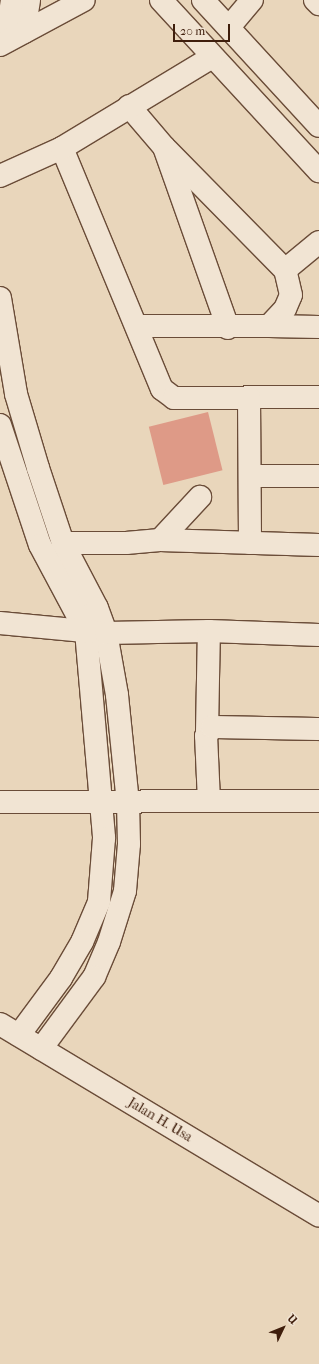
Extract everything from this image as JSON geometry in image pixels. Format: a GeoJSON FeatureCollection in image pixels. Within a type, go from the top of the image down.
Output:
{"type":"FeatureCollection","features":[{"type":"Feature","properties":{"kind":"street"},"geometry":{"type":"LineString","coordinates":[[10,39],[12,0]]}},
{"type":"Feature","properties":{"kind":"street"},"geometry":{"type":"LineString","coordinates":[[10,39],[29,0]]}},
{"type":"Feature","properties":{"kind":"street"},"geometry":{"type":"LineString","coordinates":[[10,39],[84,0]]}},
{"type":"Feature","properties":{"kind":"street"},"geometry":{"type":"LineString","coordinates":[[161,0],[212,57],[319,171]]}},
{"type":"Feature","properties":{"kind":"street"},"geometry":{"type":"LineString","coordinates":[[203,0],[230,26],[319,126]]}},
{"type":"Feature","properties":{"kind":"street"},"geometry":{"type":"LineString","coordinates":[[230,26],[252,0]]}},
{"type":"Feature","properties":{"kind":"street"},"geometry":{"type":"LineString","coordinates":[[315,0],[319,4]]}},
{"type":"Feature","properties":{"kind":"street"},"geometry":{"type":"LineString","coordinates":[[0,176],[62,148],[212,57]]}},
{"type":"Feature","properties":{"kind":"street"},"geometry":{"type":"LineString","coordinates":[[129,106],[164,147],[285,270],[291,295],[285,309],[269,326]]}},
{"type":"Feature","properties":{"kind":"street"},"geometry":{"type":"LineString","coordinates":[[164,147],[228,328]]}},
{"type":"Feature","properties":{"kind":"street"},"geometry":{"type":"LineString","coordinates":[[62,148],[138,326],[162,389],[174,398],[319,397]]}},
{"type":"Feature","properties":{"kind":"street"},"geometry":{"type":"LineString","coordinates":[[285,270],[319,242]]}},
{"type":"Feature","properties":{"kind":"street"},"geometry":{"type":"LineString","coordinates":[[0,298],[5,360],[63,543],[78,573],[117,695],[128,803],[129,844],[125,891],[109,942],[94,977],[41,1049]]}},
{"type":"Feature","properties":{"kind":"street"},"geometry":{"type":"LineString","coordinates":[[138,326],[228,328],[269,326],[319,327]]}},
{"type":"Feature","properties":{"kind":"street"},"geometry":{"type":"LineString","coordinates":[[249,397],[250,543]]}},
{"type":"Feature","properties":{"kind":"street"},"geometry":{"type":"LineString","coordinates":[[0,426],[40,545],[56,578],[96,632],[101,800],[104,838],[99,902],[82,942],[61,978],[19,1035]]}},
{"type":"Feature","properties":{"kind":"street"},"geometry":{"type":"LineString","coordinates":[[250,476],[319,476]]}},
{"type":"Feature","properties":{"kind":"street"},"geometry":{"type":"LineString","coordinates":[[160,540],[200,497]]}},
{"type":"Feature","properties":{"kind":"street"},"geometry":{"type":"LineString","coordinates":[[63,543],[126,543],[160,540],[319,545]]}},
{"type":"Feature","properties":{"kind":"street"},"geometry":{"type":"LineString","coordinates":[[56,578],[78,573]]}},
{"type":"Feature","properties":{"kind":"street"},"geometry":{"type":"LineString","coordinates":[[0,623],[96,632],[209,631],[319,635]]}},
{"type":"Feature","properties":{"kind":"street"},"geometry":{"type":"LineString","coordinates":[[209,631],[208,731],[206,736],[209,801]]}},
{"type":"Feature","properties":{"kind":"street"},"geometry":{"type":"LineString","coordinates":[[208,731],[212,728],[319,729]]}},
{"type":"Feature","properties":{"kind":"street"},"geometry":{"type":"LineString","coordinates":[[0,802],[101,800],[128,803],[319,801]]}},
{"type":"Feature","properties":{"kind":"street","name":"Jalan H. Usa"},"geometry":{"type":"LineString","coordinates":[[0,1024],[319,1216]]}},
{"type":"Feature","properties":{"kind":"building"},"geometry":{"type":"Polygon","coordinates":[[[208,412],[223,470],[163,485],[149,427],[208,412]]]}}]}
